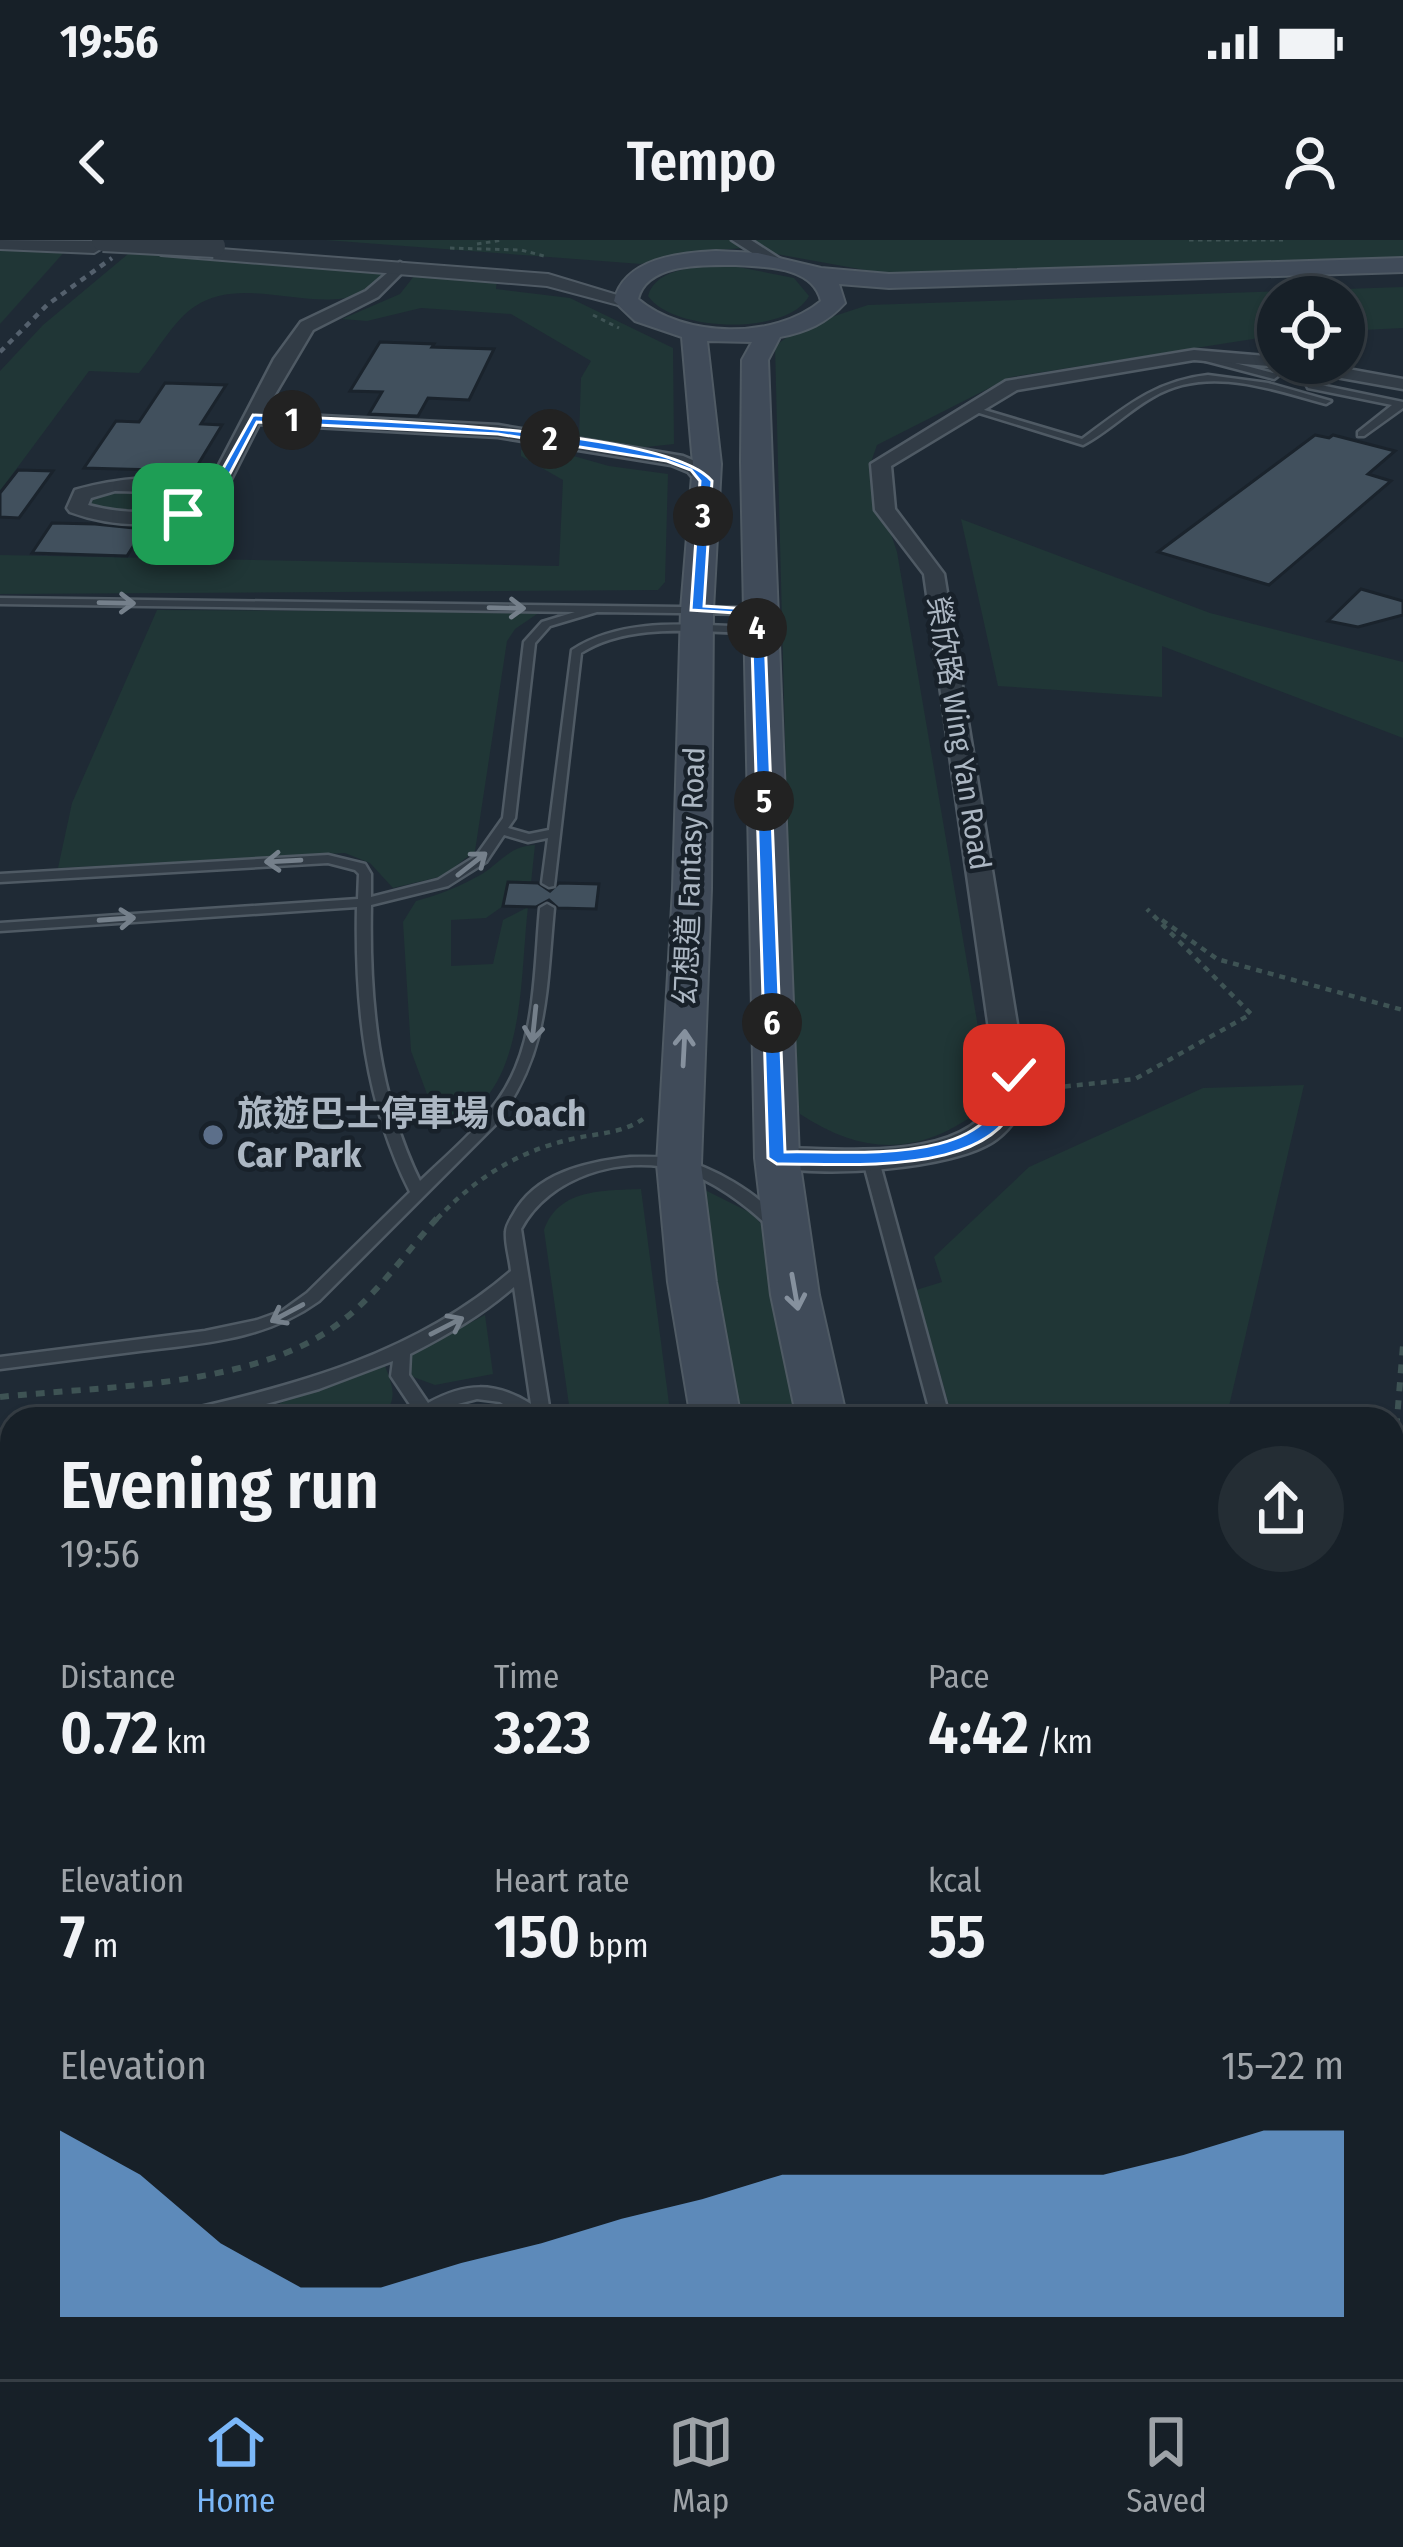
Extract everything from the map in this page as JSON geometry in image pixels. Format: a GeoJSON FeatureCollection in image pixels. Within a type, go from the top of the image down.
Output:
{"type":"FeatureCollection","features":[{"type":"Feature","properties":{"kind":"main road"},"geometry":{"type":"LineString","coordinates":[[1403,265],[889,281],[815,274],[728,246],[640,276],[626,292],[626,302],[645,318],[694,332],[770,332],[804,324],[828,310],[899,298],[1403,284]]}},
{"type":"Feature","properties":{"kind":"main road"},"geometry":{"type":"LineString","coordinates":[[815,274],[832,288],[835,297],[828,310]]}},
{"type":"Feature","properties":{"kind":"main road","name":"幻想道 Fantasy Road"},"geometry":{"type":"LineString","coordinates":[[694,332],[706,436],[706,481],[679,1164],[692,1282],[714,1407]]}},
{"type":"Feature","properties":{"kind":"main road","name":"幻想道 Fantasy Road"},"geometry":{"type":"LineString","coordinates":[[770,332],[755,360],[757,621],[777,1158],[786,1236],[820,1407]]}},
{"type":"Feature","properties":{"kind":"street"},"geometry":{"type":"LineString","coordinates":[[0,243],[214,246],[640,276]]}},
{"type":"Feature","properties":{"kind":"street"},"geometry":{"type":"LineString","coordinates":[[99,244],[563,282],[626,302]]}},
{"type":"Feature","properties":{"kind":"street"},"geometry":{"type":"LineString","coordinates":[[210,501],[206,491],[182,486],[106,486],[82,494],[76,503],[92,514],[173,516],[201,509],[210,501],[283,359],[307,326],[372,294],[400,267]]}},
{"type":"Feature","properties":{"kind":"street","name":"榮欣路 Wing Yan Road"},"geometry":{"type":"LineString","coordinates":[[1013,1092],[934,574],[885,510],[879,470],[884,460],[1012,385],[1194,356],[1257,360]]}},
{"type":"Feature","properties":{"kind":"street","name":"榮欣路 Wing Yan Road"},"geometry":{"type":"LineString","coordinates":[[1365,376],[1403,383]]}},
{"type":"Feature","properties":{"kind":"street"},"geometry":{"type":"LineString","coordinates":[[253,418],[498,431],[687,463],[706,481]]}},
{"type":"Feature","properties":{"kind":"street"},"geometry":{"type":"LineString","coordinates":[[636,454],[676,448],[706,436]]}},
{"type":"Feature","properties":{"kind":"street"},"geometry":{"type":"LineString","coordinates":[[182,486],[221,477]]}},
{"type":"Feature","properties":{"kind":"street"},"geometry":{"type":"LineString","coordinates":[[777,1158],[916,1155],[980,1135],[1001,1118],[1013,1092]]}},
{"type":"Feature","properties":{"kind":"lane","name":"榮欣路 Wing Yan Road"},"geometry":{"type":"LineString","coordinates":[[1194,356],[1400,405]]}},
{"type":"Feature","properties":{"kind":"lane"},"geometry":{"type":"LineString","coordinates":[[968,408],[1082,442],[1162,389],[1191,380],[1244,381],[1326,401]]}},
{"type":"Feature","properties":{"kind":"lane"},"geometry":{"type":"LineString","coordinates":[[1361,434],[1400,405]]}},
{"type":"Feature","properties":{"kind":"lane"},"geometry":{"type":"LineString","coordinates":[[0,602],[596,609],[757,621]]}},
{"type":"Feature","properties":{"kind":"lane"},"geometry":{"type":"LineString","coordinates":[[0,928],[364,903],[442,884],[481,859],[509,818],[530,642],[560,617],[596,609]]}},
{"type":"Feature","properties":{"kind":"lane"},"geometry":{"type":"LineString","coordinates":[[549,883],[576,652],[609,634],[697,620],[757,621]]}},
{"type":"Feature","properties":{"kind":"lane"},"geometry":{"type":"LineString","coordinates":[[502,830],[528,838],[554,833]]}},
{"type":"Feature","properties":{"kind":"lane"},"geometry":{"type":"LineString","coordinates":[[0,878],[340,859],[365,874],[378,1097],[399,1160],[416,1191]]}},
{"type":"Feature","properties":{"kind":"lane"},"geometry":{"type":"LineString","coordinates":[[0,1363],[205,1337],[274,1322],[313,1297],[506,1104],[526,1069],[547,908]]}},
{"type":"Feature","properties":{"kind":"lane"},"geometry":{"type":"LineString","coordinates":[[870,1157],[938,1407]]}},
{"type":"Feature","properties":{"kind":"lane"},"geometry":{"type":"LineString","coordinates":[[538,1407],[512,1229],[525,1204],[548,1184],[597,1167],[679,1164],[758,1208],[786,1236]]}},
{"type":"Feature","properties":{"kind":"lane"},"geometry":{"type":"LineString","coordinates":[[227,1407],[276,1395],[402,1348],[474,1312],[518,1274]]}},
{"type":"Feature","properties":{"kind":"lane"},"geometry":{"type":"LineString","coordinates":[[402,1348],[400,1376],[417,1407]]}},
{"type":"Feature","properties":{"kind":"lane"},"geometry":{"type":"LineString","coordinates":[[437,1407],[451,1396],[478,1392],[506,1398],[521,1407]]}},
{"type":"Feature","properties":{"kind":"lane"},"geometry":{"type":"LineString","coordinates":[[270,1407],[276,1395]]}},
{"type":"Feature","properties":{"kind":"path"},"geometry":{"type":"LineString","coordinates":[[466,246],[503,240]]}},
{"type":"Feature","properties":{"kind":"path"},"geometry":{"type":"LineString","coordinates":[[521,240],[521,250]]}},
{"type":"Feature","properties":{"kind":"path"},"geometry":{"type":"LineString","coordinates":[[1189,240],[1283,240]]}},
{"type":"Feature","properties":{"kind":"path"},"geometry":{"type":"LineString","coordinates":[[1013,1092],[1135,1079],[1251,1014],[1147,909],[1217,958],[1403,1010]]}},
{"type":"Feature","properties":{"kind":"path"},"geometry":{"type":"LineString","coordinates":[[1400,1407],[1403,1345]]}},
{"type":"Feature","properties":{"kind":"green space"},"geometry":{"type":"Polygon","coordinates":[[[325,240],[1403,240],[1403,257],[887,274],[743,248],[683,253],[641,264],[325,240]]]}},
{"type":"Feature","properties":{"kind":"green space"},"geometry":{"type":"Polygon","coordinates":[[[0,248],[66,250],[0,324],[0,248]]]}},
{"type":"Feature","properties":{"kind":"green space"},"geometry":{"type":"Polygon","coordinates":[[[128,254],[308,260],[385,269],[387,278],[366,292],[342,299],[241,293],[194,307],[139,373],[89,371],[0,491],[0,371],[43,325],[128,254]]]}},
{"type":"Feature","properties":{"kind":"green space"},"geometry":{"type":"Polygon","coordinates":[[[728,265],[794,278],[809,296],[797,309],[778,318],[730,324],[680,317],[648,296],[670,274],[728,265]]]}},
{"type":"Feature","properties":{"kind":"green space"},"geometry":{"type":"Polygon","coordinates":[[[428,272],[497,279],[496,289],[570,298],[673,348],[674,444],[637,448],[579,437],[581,378],[591,361],[511,314],[421,308],[367,321],[342,319],[400,294],[414,276],[428,272]]]}},
{"type":"Feature","properties":{"kind":"green space"},"geometry":{"type":"Polygon","coordinates":[[[1403,287],[1403,328],[1365,330],[1365,288],[1403,287]]]}},
{"type":"Feature","properties":{"kind":"green space"},"geometry":{"type":"Polygon","coordinates":[[[1257,292],[1257,338],[1011,377],[877,445],[869,468],[897,552],[978,1027],[986,1106],[940,1134],[894,1145],[872,1144],[825,1128],[800,1114],[794,1092],[775,346],[801,327],[868,305],[1257,292]]]}},
{"type":"Feature","properties":{"kind":"green space"},"geometry":{"type":"Polygon","coordinates":[[[538,446],[609,466],[668,474],[665,582],[658,590],[0,594],[0,555],[559,566],[563,480],[521,456],[521,450],[538,446]]]}},
{"type":"Feature","properties":{"kind":"green space"},"geometry":{"type":"Polygon","coordinates":[[[106,488],[184,489],[204,497],[173,513],[93,512],[81,499],[106,488]]]}},
{"type":"Feature","properties":{"kind":"green space"},"geometry":{"type":"Polygon","coordinates":[[[961,519],[1210,613],[1403,662],[1403,738],[1162,646],[1162,697],[998,686],[961,519]]]}},
{"type":"Feature","properties":{"kind":"green space"},"geometry":{"type":"Polygon","coordinates":[[[157,610],[540,612],[515,629],[507,641],[475,851],[443,876],[393,888],[370,863],[345,853],[58,868],[72,803],[157,610]]]}},
{"type":"Feature","properties":{"kind":"green space"},"geometry":{"type":"Polygon","coordinates":[[[535,845],[531,883],[508,882],[503,906],[486,918],[451,920],[451,966],[493,964],[503,920],[528,907],[519,1003],[504,1067],[490,1093],[469,1115],[440,1129],[411,1051],[403,922],[416,901],[466,882],[513,851],[535,845]]]}},
{"type":"Feature","properties":{"kind":"green space"},"geometry":{"type":"Polygon","coordinates":[[[1304,1085],[1229,1407],[950,1407],[916,1290],[942,1282],[934,1257],[1029,1167],[1203,1088],[1304,1085]]]}},
{"type":"Feature","properties":{"kind":"green space"},"geometry":{"type":"Polygon","coordinates":[[[641,1189],[669,1407],[569,1407],[544,1230],[560,1206],[598,1192],[641,1189]]]}},
{"type":"Feature","properties":{"kind":"green space"},"geometry":{"type":"Polygon","coordinates":[[[703,1192],[753,1214],[762,1225],[800,1407],[734,1407],[703,1192]]]}},
{"type":"Feature","properties":{"kind":"green space"},"geometry":{"type":"Polygon","coordinates":[[[485,1315],[493,1374],[435,1385],[408,1375],[407,1360],[413,1353],[485,1315]]]}},
{"type":"Feature","properties":{"kind":"green space"},"geometry":{"type":"Polygon","coordinates":[[[385,1366],[391,1382],[388,1407],[279,1407],[385,1366]]]}},
{"type":"Feature","properties":{"kind":"building"},"geometry":{"type":"Polygon","coordinates":[[[380,342],[494,349],[469,400],[428,398],[418,416],[369,414],[382,392],[350,391],[380,342]]]}},
{"type":"Feature","properties":{"kind":"building"},"geometry":{"type":"Polygon","coordinates":[[[165,383],[226,385],[201,424],[222,425],[194,471],[84,468],[116,421],[139,422],[165,383]]]}},
{"type":"Feature","properties":{"kind":"building"},"geometry":{"type":"Polygon","coordinates":[[[1315,435],[1395,451],[1368,474],[1391,481],[1269,585],[1158,552],[1315,435]]]}},
{"type":"Feature","properties":{"kind":"building"},"geometry":{"type":"Polygon","coordinates":[[[18,470],[53,471],[19,518],[0,517],[0,493],[18,470]]]}},
{"type":"Feature","properties":{"kind":"building"},"geometry":{"type":"Polygon","coordinates":[[[52,523],[144,529],[127,556],[32,553],[52,523]]]}},
{"type":"Feature","properties":{"kind":"building"},"geometry":{"type":"Polygon","coordinates":[[[1361,589],[1403,601],[1403,615],[1358,627],[1328,621],[1361,589]]]}},
{"type":"Feature","properties":{"kind":"building"},"geometry":{"type":"Polygon","coordinates":[[[508,882],[538,883],[550,891],[559,883],[599,884],[596,909],[558,908],[549,900],[536,907],[503,906],[508,882]]]}},
{"type":"Feature","properties":{"kind":"railway"},"geometry":{"type":"LineString","coordinates":[[0,352],[47,305],[112,258]]}},
{"type":"Feature","properties":{"kind":"place","name":"旅遊巴士停車場 Coach Car Park"},"geometry":{"type":"Point","coordinates":[213,1135]}},
{"type":"Feature","properties":{"kind":"route"},"geometry":{"type":"LineString","coordinates":[[183,514],[207,506],[253,418],[498,431],[669,458],[695,468],[706,481],[697,610],[757,610],[777,1158],[916,1155],[951,1147],[980,1135],[1001,1118],[1013,1092],[1014,1075]]}}]}
